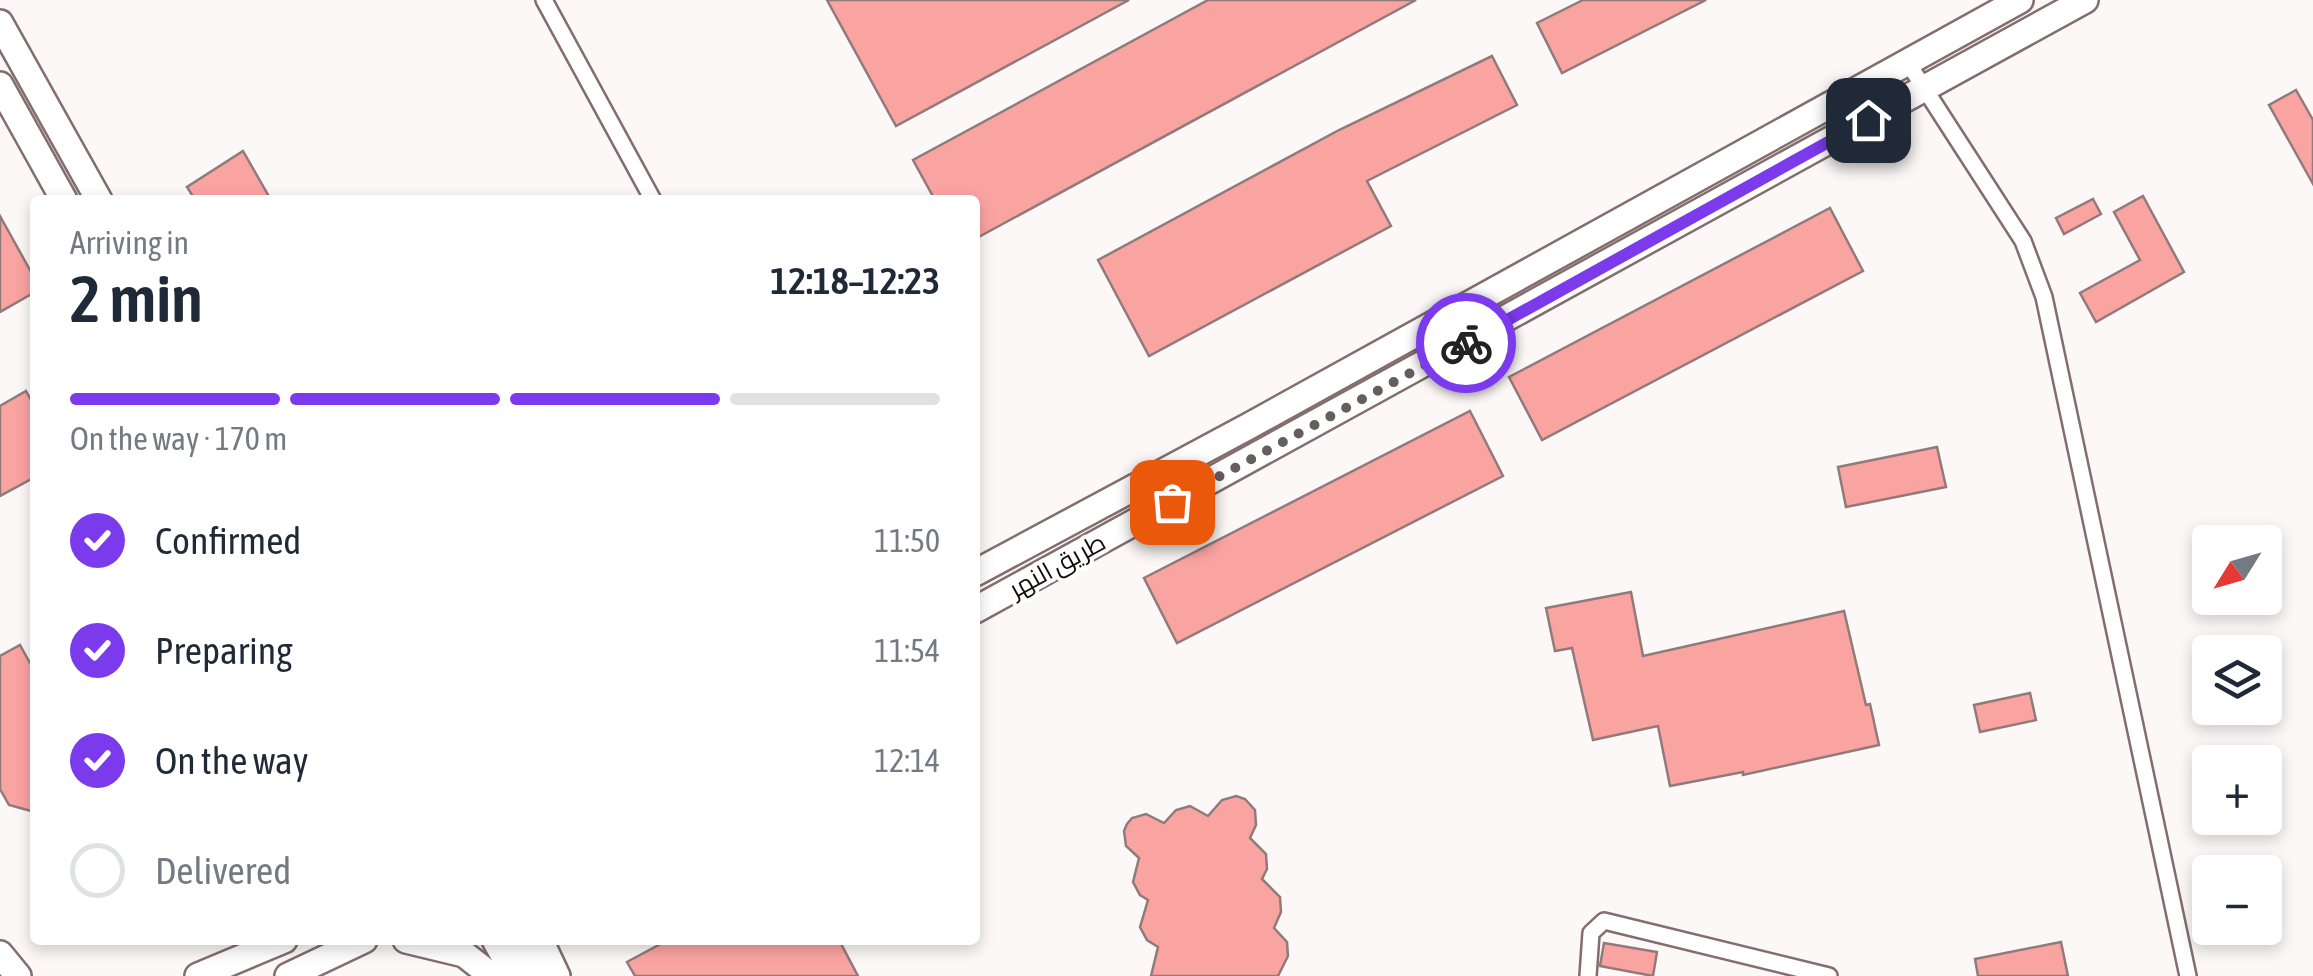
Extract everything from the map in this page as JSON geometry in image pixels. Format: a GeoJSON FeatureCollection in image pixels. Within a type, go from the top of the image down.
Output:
{"type":"FeatureCollection","features":[{"type":"Feature","properties":{"kind":"main road","name":"طريق النهر"},"geometry":{"type":"LineString","coordinates":[[980,570],[2020,0]]}},
{"type":"Feature","properties":{"kind":"main road","name":"طريق النهر"},"geometry":{"type":"LineString","coordinates":[[980,607],[2085,0]]}},
{"type":"Feature","properties":{"kind":"main road"},"geometry":{"type":"LineString","coordinates":[[0,22],[96,195]]}},
{"type":"Feature","properties":{"kind":"main road"},"geometry":{"type":"LineString","coordinates":[[0,85],[61,195]]}},
{"type":"Feature","properties":{"kind":"main road"},"geometry":{"type":"LineString","coordinates":[[20,122],[48,108]]}},
{"type":"Feature","properties":{"kind":"main road"},"geometry":{"type":"LineString","coordinates":[[198,976],[272,945]]}},
{"type":"Feature","properties":{"kind":"main road"},"geometry":{"type":"LineString","coordinates":[[288,976],[353,945]]}},
{"type":"Feature","properties":{"kind":"main road"},"geometry":{"type":"LineString","coordinates":[[427,945],[464,954],[492,976]]}},
{"type":"Feature","properties":{"kind":"main road"},"geometry":{"type":"LineString","coordinates":[[498,945],[515,976]]}},
{"type":"Feature","properties":{"kind":"main road"},"geometry":{"type":"LineString","coordinates":[[519,945],[536,976]]}},
{"type":"Feature","properties":{"kind":"main road"},"geometry":{"type":"LineString","coordinates":[[542,945],[557,976]]}},
{"type":"Feature","properties":{"kind":"main road"},"geometry":{"type":"LineString","coordinates":[[0,954],[18,976]]}},
{"type":"Feature","properties":{"kind":"street"},"geometry":{"type":"LineString","coordinates":[[544,0],[650,195]]}},
{"type":"Feature","properties":{"kind":"street"},"geometry":{"type":"LineString","coordinates":[[1908,63],[2023,241],[2044,297],[2188,976]]}},
{"type":"Feature","properties":{"kind":"street"},"geometry":{"type":"LineString","coordinates":[[1588,976],[1591,932],[1604,921],[1829,976]]}},
{"type":"Feature","properties":{"kind":"street"},"geometry":{"type":"LineString","coordinates":[[1750,976],[1751,957]]}},
{"type":"Feature","properties":{"kind":"building"},"geometry":{"type":"Polygon","coordinates":[[[827,0],[1129,0],[896,126],[827,0]]]}},
{"type":"Feature","properties":{"kind":"building"},"geometry":{"type":"Polygon","coordinates":[[[1208,0],[1416,0],[980,236],[980,195],[932,195],[913,160],[1208,0]]]}},
{"type":"Feature","properties":{"kind":"building"},"geometry":{"type":"Polygon","coordinates":[[[1583,0],[1706,0],[1562,73],[1537,23],[1583,0]]]}},
{"type":"Feature","properties":{"kind":"building"},"geometry":{"type":"Polygon","coordinates":[[[1492,56],[1517,105],[1367,181],[1391,226],[1149,356],[1098,260],[1339,130],[1492,56]]]}},
{"type":"Feature","properties":{"kind":"building"},"geometry":{"type":"Polygon","coordinates":[[[2296,90],[2313,120],[2313,184],[2269,105],[2296,90]]]}},
{"type":"Feature","properties":{"kind":"building"},"geometry":{"type":"Polygon","coordinates":[[[243,151],[268,195],[192,195],[187,187],[243,151]]]}},
{"type":"Feature","properties":{"kind":"building"},"geometry":{"type":"Polygon","coordinates":[[[2143,196],[2184,272],[2096,322],[2080,293],[2140,260],[2114,212],[2143,196]]]}},
{"type":"Feature","properties":{"kind":"building"},"geometry":{"type":"Polygon","coordinates":[[[2093,199],[2101,214],[2064,234],[2056,218],[2093,199]]]}},
{"type":"Feature","properties":{"kind":"building"},"geometry":{"type":"Polygon","coordinates":[[[1830,208],[1863,271],[1542,440],[1509,377],[1830,208]]]}},
{"type":"Feature","properties":{"kind":"building"},"geometry":{"type":"Polygon","coordinates":[[[0,216],[30,270],[30,295],[0,312],[0,216]]]}},
{"type":"Feature","properties":{"kind":"building"},"geometry":{"type":"Polygon","coordinates":[[[26,391],[30,398],[30,480],[0,496],[0,406],[26,391]]]}},
{"type":"Feature","properties":{"kind":"building"},"geometry":{"type":"Polygon","coordinates":[[[1470,411],[1503,476],[1177,643],[1144,578],[1470,411]]]}},
{"type":"Feature","properties":{"kind":"building"},"geometry":{"type":"Polygon","coordinates":[[[1937,447],[1946,487],[1846,507],[1838,467],[1937,447]]]}},
{"type":"Feature","properties":{"kind":"building"},"geometry":{"type":"Polygon","coordinates":[[[1631,592],[1643,656],[1844,611],[1879,745],[1743,775],[1670,786],[1658,726],[1593,740],[1572,648],[1555,651],[1546,608],[1631,592]]]}},
{"type":"Feature","properties":{"kind":"building"},"geometry":{"type":"Polygon","coordinates":[[[20,645],[30,663],[30,811],[9,805],[0,789],[0,656],[20,645]]]}},
{"type":"Feature","properties":{"kind":"building"},"geometry":{"type":"Polygon","coordinates":[[[2030,693],[2036,720],[1980,732],[1974,705],[2030,693]]]}},
{"type":"Feature","properties":{"kind":"building"},"geometry":{"type":"Polygon","coordinates":[[[1236,796],[1255,810],[1256,825],[1250,838],[1266,854],[1267,869],[1262,879],[1280,897],[1281,912],[1274,928],[1287,942],[1288,956],[1278,976],[1151,976],[1158,947],[1147,940],[1140,927],[1148,900],[1133,882],[1139,858],[1126,846],[1127,824],[1146,814],[1164,823],[1176,810],[1190,806],[1208,816],[1222,800],[1236,796]]]}},
{"type":"Feature","properties":{"kind":"building"},"geometry":{"type":"Polygon","coordinates":[[[2061,942],[2068,976],[1978,976],[1975,959],[2061,942]]]}},
{"type":"Feature","properties":{"kind":"building"},"geometry":{"type":"Polygon","coordinates":[[[1604,943],[1657,952],[1653,976],[1600,966],[1604,943]]]}},
{"type":"Feature","properties":{"kind":"building"},"geometry":{"type":"Polygon","coordinates":[[[659,945],[842,945],[858,976],[635,976],[627,962],[659,945]]]}},
{"type":"Feature","properties":{"kind":"way so far"},"geometry":{"type":"LineString","coordinates":[[1172,502],[1466,343]]}},
{"type":"Feature","properties":{"kind":"route"},"geometry":{"type":"LineString","coordinates":[[1466,343],[1868,120]]}}]}
